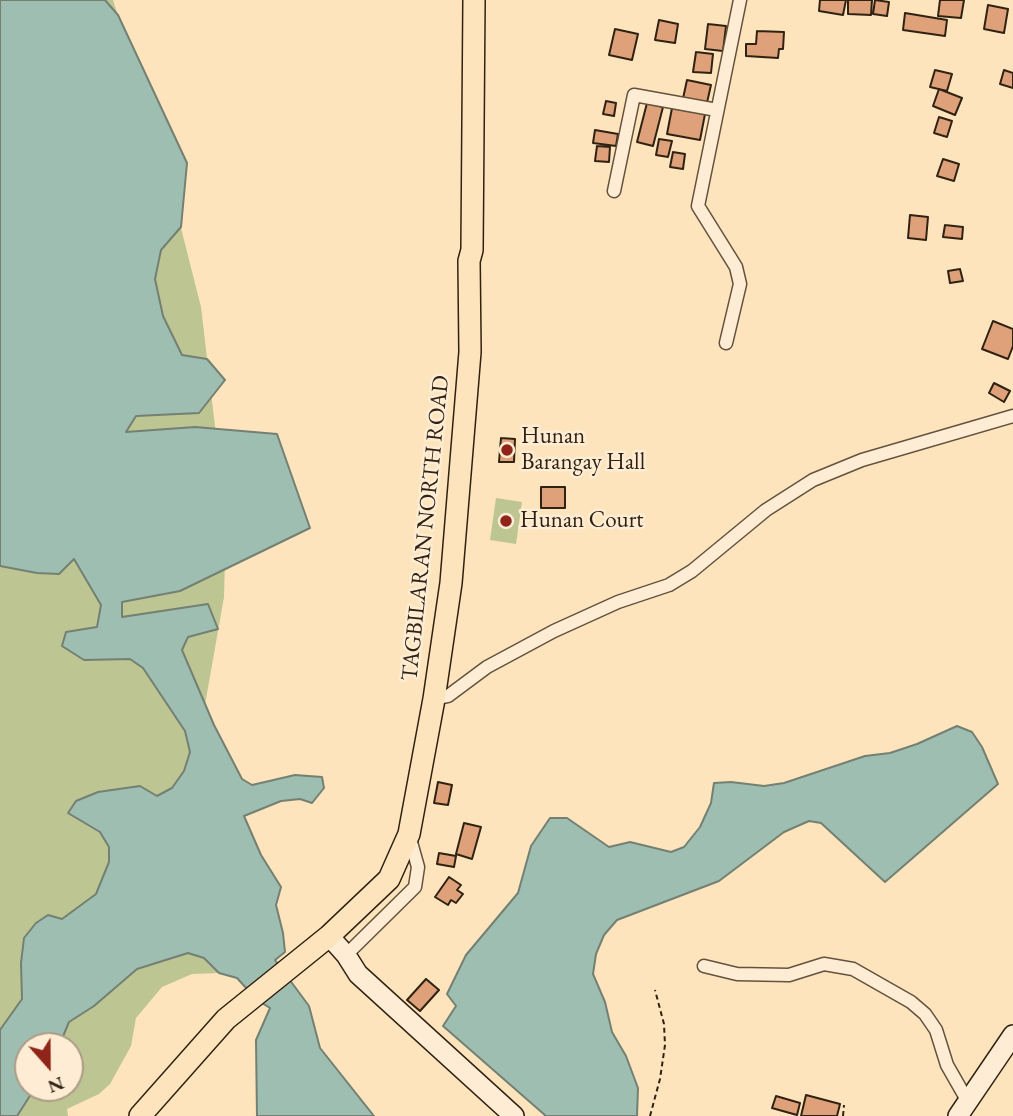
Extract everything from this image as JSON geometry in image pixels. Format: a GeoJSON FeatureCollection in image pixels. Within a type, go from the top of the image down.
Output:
{"type":"FeatureCollection","features":[{"type":"Feature","properties":{"kind":"main road","name":"TAGBILARAN NORTH ROAD"},"geometry":{"type":"LineString","coordinates":[[140,1116],[204,1041],[246,1002],[329,936],[389,879],[409,834],[434,699],[451,583],[470,352],[474,0]]}},
{"type":"Feature","properties":{"kind":"street"},"geometry":{"type":"LineString","coordinates":[[726,343],[740,284],[736,267],[698,206],[740,0]]}},
{"type":"Feature","properties":{"kind":"street"},"geometry":{"type":"LineString","coordinates":[[614,191],[634,95],[718,110]]}},
{"type":"Feature","properties":{"kind":"street"},"geometry":{"type":"LineString","coordinates":[[434,699],[448,696],[487,667],[554,631],[618,602],[669,584],[692,571],[766,510],[813,480],[862,460],[1013,416]]}},
{"type":"Feature","properties":{"kind":"street"},"geometry":{"type":"LineString","coordinates":[[346,955],[415,887],[418,867],[409,834]]}},
{"type":"Feature","properties":{"kind":"street"},"geometry":{"type":"LineString","coordinates":[[329,936],[358,974],[514,1116]]}},
{"type":"Feature","properties":{"kind":"street"},"geometry":{"type":"LineString","coordinates":[[704,967],[737,974],[789,975],[824,964],[853,969],[911,1002],[925,1014],[936,1030],[962,1108]]}},
{"type":"Feature","properties":{"kind":"street"},"geometry":{"type":"LineString","coordinates":[[962,1108],[992,1069],[1013,1035]]}},
{"type":"Feature","properties":{"kind":"path"},"geometry":{"type":"LineString","coordinates":[[650,1116],[660,1079],[665,1045],[664,1024],[655,990]]}},
{"type":"Feature","properties":{"kind":"path"},"geometry":{"type":"LineString","coordinates":[[842,1116],[844,1105]]}},
{"type":"Feature","properties":{"kind":"green space"},"geometry":{"type":"Polygon","coordinates":[[[0,0],[113,0],[163,157],[201,307],[226,520],[224,597],[203,716],[202,785],[127,880],[42,970],[0,1030],[0,0]]]}},
{"type":"Feature","properties":{"kind":"green space","name":"Hunan Court"},"geometry":{"type":"Polygon","coordinates":[[[496,498],[522,502],[516,544],[490,540],[496,498]]]}},
{"type":"Feature","properties":{"kind":"green space"},"geometry":{"type":"Polygon","coordinates":[[[188,953],[204,958],[219,973],[192,974],[162,987],[136,1018],[131,1046],[110,1084],[99,1094],[84,1101],[84,1032],[65,1032],[69,1022],[94,1006],[137,969],[188,953]]]}},
{"type":"Feature","properties":{"kind":"green space"},"geometry":{"type":"Polygon","coordinates":[[[26,1102],[82,1102],[67,1109],[68,1116],[17,1116],[26,1102]]]}},
{"type":"Feature","properties":{"kind":"shaded area"},"geometry":{"type":"Polygon","coordinates":[[[0,0],[105,0],[118,15],[187,163],[181,227],[161,250],[155,279],[163,316],[182,355],[207,359],[225,380],[199,413],[136,416],[126,432],[195,427],[277,434],[310,528],[180,591],[122,602],[122,617],[208,604],[218,629],[188,637],[182,650],[214,725],[242,779],[252,785],[295,775],[322,777],[324,788],[312,803],[300,799],[281,801],[244,816],[261,855],[281,887],[276,905],[285,952],[275,960],[309,1006],[320,1048],[374,1116],[257,1116],[256,1040],[270,1008],[257,1000],[237,978],[219,973],[204,958],[188,953],[137,969],[94,1006],[69,1022],[65,1032],[14,1032],[14,1102],[26,1102],[17,1116],[0,1116],[0,1030],[22,999],[21,963],[24,938],[36,923],[48,915],[62,919],[96,894],[109,862],[109,847],[100,832],[68,813],[76,801],[98,792],[140,786],[157,796],[172,788],[184,771],[190,752],[185,731],[143,668],[130,659],[84,660],[62,646],[66,632],[97,627],[101,605],[74,559],[59,574],[0,566],[0,0]]]}},
{"type":"Feature","properties":{"kind":"shaded area"},"geometry":{"type":"Polygon","coordinates":[[[957,726],[972,732],[982,747],[998,784],[885,882],[821,823],[809,821],[784,832],[719,881],[617,920],[604,935],[596,954],[593,974],[605,1002],[612,1032],[626,1056],[638,1088],[637,1116],[546,1116],[443,1026],[456,1006],[447,994],[466,955],[518,893],[531,846],[550,818],[567,818],[609,847],[630,842],[671,852],[684,847],[700,827],[711,803],[714,783],[764,786],[784,783],[865,756],[890,753],[957,726]]]}},
{"type":"Feature","properties":{"kind":"building"},"geometry":{"type":"Polygon","coordinates":[[[820,0],[846,0],[843,15],[819,11],[820,0]]]}},
{"type":"Feature","properties":{"kind":"building"},"geometry":{"type":"Polygon","coordinates":[[[848,0],[872,0],[871,15],[848,14],[848,0]]]}},
{"type":"Feature","properties":{"kind":"building"},"geometry":{"type":"Polygon","coordinates":[[[875,0],[889,2],[887,16],[873,14],[875,0]]]}},
{"type":"Feature","properties":{"kind":"building"},"geometry":{"type":"Polygon","coordinates":[[[940,0],[964,0],[961,18],[938,16],[940,0]]]}},
{"type":"Feature","properties":{"kind":"building"},"geometry":{"type":"Polygon","coordinates":[[[988,5],[1008,9],[1004,33],[984,29],[988,5]]]}},
{"type":"Feature","properties":{"kind":"building"},"geometry":{"type":"Polygon","coordinates":[[[905,13],[947,20],[945,36],[903,30],[905,13]]]}},
{"type":"Feature","properties":{"kind":"building"},"geometry":{"type":"Polygon","coordinates":[[[659,20],[678,24],[675,43],[655,40],[659,20]]]}},
{"type":"Feature","properties":{"kind":"building"},"geometry":{"type":"Polygon","coordinates":[[[708,24],[726,26],[723,51],[705,49],[708,24]]]}},
{"type":"Feature","properties":{"kind":"building"},"geometry":{"type":"Polygon","coordinates":[[[615,29],[638,34],[632,60],[609,55],[615,29]]]}},
{"type":"Feature","properties":{"kind":"building"},"geometry":{"type":"Polygon","coordinates":[[[757,31],[784,32],[783,49],[779,49],[778,58],[746,56],[746,44],[756,44],[757,31]]]}},
{"type":"Feature","properties":{"kind":"building"},"geometry":{"type":"Polygon","coordinates":[[[696,52],[713,54],[711,73],[693,72],[696,52]]]}},
{"type":"Feature","properties":{"kind":"building"},"geometry":{"type":"Polygon","coordinates":[[[935,70],[952,74],[947,91],[930,87],[935,70]]]}},
{"type":"Feature","properties":{"kind":"building"},"geometry":{"type":"Polygon","coordinates":[[[1004,70],[1013,73],[1013,88],[1000,84],[1004,70]]]}},
{"type":"Feature","properties":{"kind":"building"},"geometry":{"type":"Polygon","coordinates":[[[687,80],[711,85],[706,107],[682,103],[687,80]]]}},
{"type":"Feature","properties":{"kind":"building"},"geometry":{"type":"Polygon","coordinates":[[[939,89],[962,98],[955,115],[933,106],[939,89]]]}},
{"type":"Feature","properties":{"kind":"building"},"geometry":{"type":"Polygon","coordinates":[[[606,101],[616,103],[614,116],[603,114],[606,101]]]}},
{"type":"Feature","properties":{"kind":"building"},"geometry":{"type":"Polygon","coordinates":[[[647,103],[663,107],[653,146],[637,142],[647,103]]]}},
{"type":"Feature","properties":{"kind":"building"},"geometry":{"type":"Polygon","coordinates":[[[672,108],[705,114],[700,140],[667,134],[672,108]]]}},
{"type":"Feature","properties":{"kind":"building"},"geometry":{"type":"Polygon","coordinates":[[[939,117],[952,121],[947,137],[934,133],[939,117]]]}},
{"type":"Feature","properties":{"kind":"building"},"geometry":{"type":"Polygon","coordinates":[[[595,130],[618,134],[616,146],[593,143],[595,130]]]}},
{"type":"Feature","properties":{"kind":"building"},"geometry":{"type":"Polygon","coordinates":[[[659,139],[672,141],[668,157],[656,155],[659,139]]]}},
{"type":"Feature","properties":{"kind":"building"},"geometry":{"type":"Polygon","coordinates":[[[597,146],[610,147],[609,162],[595,161],[597,146]]]}},
{"type":"Feature","properties":{"kind":"building"},"geometry":{"type":"Polygon","coordinates":[[[673,152],[685,154],[683,169],[670,167],[673,152]]]}},
{"type":"Feature","properties":{"kind":"building"},"geometry":{"type":"Polygon","coordinates":[[[943,159],[959,164],[954,181],[937,176],[943,159]]]}},
{"type":"Feature","properties":{"kind":"building"},"geometry":{"type":"Polygon","coordinates":[[[910,215],[928,217],[926,240],[908,238],[910,215]]]}},
{"type":"Feature","properties":{"kind":"building"},"geometry":{"type":"Polygon","coordinates":[[[945,225],[963,227],[962,239],[943,237],[945,225]]]}},
{"type":"Feature","properties":{"kind":"building"},"geometry":{"type":"Polygon","coordinates":[[[960,269],[963,281],[950,283],[948,271],[960,269]]]}},
{"type":"Feature","properties":{"kind":"building"},"geometry":{"type":"Polygon","coordinates":[[[993,321],[1013,329],[1013,346],[1008,359],[982,349],[993,321]]]}},
{"type":"Feature","properties":{"kind":"building"},"geometry":{"type":"Polygon","coordinates":[[[994,383],[1010,391],[1004,402],[989,393],[994,383]]]}},
{"type":"Feature","properties":{"kind":"building","name":"Hunan Barangay Hall"},"geometry":{"type":"Polygon","coordinates":[[[501,438],[515,439],[514,462],[499,462],[501,438]]]}},
{"type":"Feature","properties":{"kind":"building"},"geometry":{"type":"Polygon","coordinates":[[[541,487],[565,487],[565,508],[541,508],[541,487]]]}},
{"type":"Feature","properties":{"kind":"building"},"geometry":{"type":"Polygon","coordinates":[[[438,782],[452,785],[448,805],[434,803],[438,782]]]}},
{"type":"Feature","properties":{"kind":"building"},"geometry":{"type":"Polygon","coordinates":[[[464,823],[481,827],[472,859],[456,854],[464,823]]]}},
{"type":"Feature","properties":{"kind":"building"},"geometry":{"type":"Polygon","coordinates":[[[439,853],[456,856],[454,867],[437,864],[439,853]]]}},
{"type":"Feature","properties":{"kind":"building"},"geometry":{"type":"Polygon","coordinates":[[[449,877],[461,885],[457,890],[463,894],[456,903],[451,900],[448,905],[435,897],[449,877]]]}},
{"type":"Feature","properties":{"kind":"building"},"geometry":{"type":"Polygon","coordinates":[[[426,979],[439,990],[420,1011],[407,1000],[426,979]]]}},
{"type":"Feature","properties":{"kind":"building"},"geometry":{"type":"Polygon","coordinates":[[[806,1095],[840,1104],[837,1116],[801,1116],[806,1095]]]}},
{"type":"Feature","properties":{"kind":"building"},"geometry":{"type":"Polygon","coordinates":[[[776,1096],[800,1103],[797,1115],[772,1108],[776,1096]]]}},
{"type":"Feature","properties":{"kind":"place","name":"Hunan Barangay Hall"},"geometry":{"type":"Point","coordinates":[507,450]}},
{"type":"Feature","properties":{"kind":"place","name":"Hunan Court"},"geometry":{"type":"Point","coordinates":[506,521]}}]}
